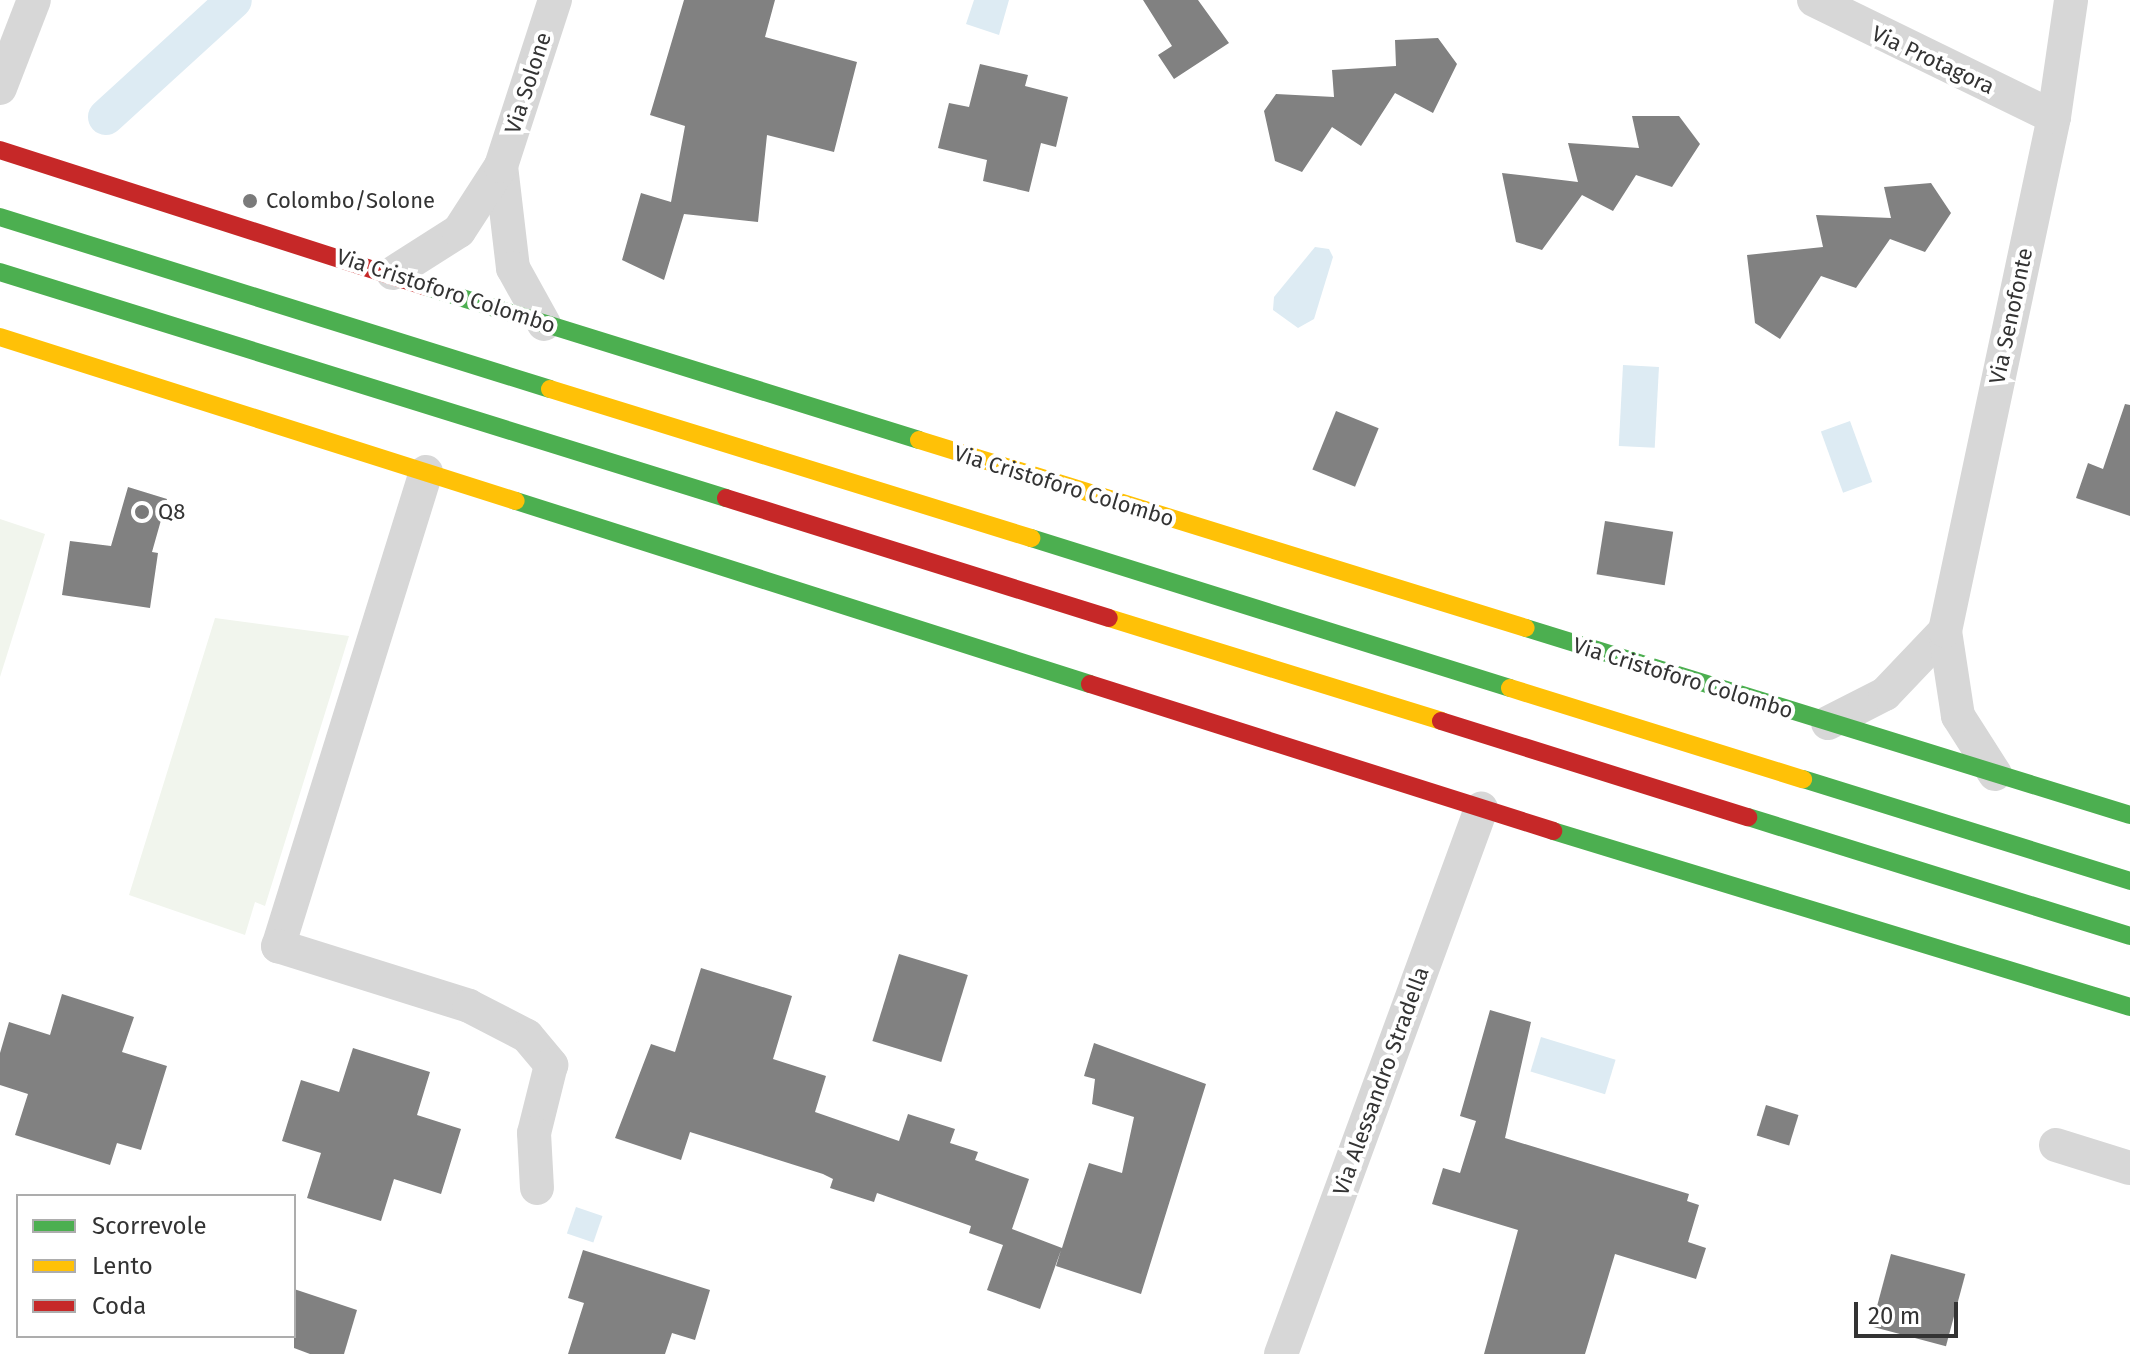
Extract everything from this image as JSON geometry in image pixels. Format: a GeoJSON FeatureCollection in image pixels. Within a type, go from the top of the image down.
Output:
{"type":"FeatureCollection","features":[{"type":"Feature","properties":{"kind":"street"},"geometry":{"type":"LineString","coordinates":[[0,88],[34,0]]}},
{"type":"Feature","properties":{"kind":"street","name":"Via Solone"},"geometry":{"type":"LineString","coordinates":[[501,166],[555,0]]}},
{"type":"Feature","properties":{"kind":"street","name":"Via Protagora"},"geometry":{"type":"LineString","coordinates":[[1814,0],[2054,117]]}},
{"type":"Feature","properties":{"kind":"street","name":"Via Senofonte"},"geometry":{"type":"LineString","coordinates":[[1945,631],[2054,117],[2071,0]]}},
{"type":"Feature","properties":{"kind":"street","name":"Via Cristoforo Colombo"},"geometry":{"type":"LineString","coordinates":[[0,150],[393,273],[544,324],[2130,815]]}},
{"type":"Feature","properties":{"kind":"street"},"geometry":{"type":"LineString","coordinates":[[393,273],[459,231],[501,166]]}},
{"type":"Feature","properties":{"kind":"street"},"geometry":{"type":"LineString","coordinates":[[501,166],[513,268],[544,324]]}},
{"type":"Feature","properties":{"kind":"street"},"geometry":{"type":"LineString","coordinates":[[0,217],[2130,881]]}},
{"type":"Feature","properties":{"kind":"street"},"geometry":{"type":"LineString","coordinates":[[0,272],[2130,936]]}},
{"type":"Feature","properties":{"kind":"street"},"geometry":{"type":"LineString","coordinates":[[0,337],[1481,809],[2130,1007]]}},
{"type":"Feature","properties":{"kind":"street"},"geometry":{"type":"LineString","coordinates":[[426,472],[278,946],[469,1006],[527,1036],[551,1065],[534,1133],[537,1188]]}},
{"type":"Feature","properties":{"kind":"street"},"geometry":{"type":"LineString","coordinates":[[1828,723],[1885,694],[1945,631]]}},
{"type":"Feature","properties":{"kind":"street"},"geometry":{"type":"LineString","coordinates":[[1945,631],[1958,716],[1995,774]]}},
{"type":"Feature","properties":{"kind":"street","name":"Via Alessandro Stradella"},"geometry":{"type":"LineString","coordinates":[[1281,1354],[1481,809]]}},
{"type":"Feature","properties":{"kind":"street"},"geometry":{"type":"LineString","coordinates":[[2056,1145],[2130,1168]]}},
{"type":"Feature","properties":{"kind":"shaded area"},"geometry":{"type":"Polygon","coordinates":[[[974,0],[1009,0],[999,35],[966,24],[974,0]]]}},
{"type":"Feature","properties":{"kind":"shaded area"},"geometry":{"type":"Polygon","coordinates":[[[1315,247],[1329,249],[1333,257],[1314,319],[1298,328],[1273,310],[1274,297],[1315,247]]]}},
{"type":"Feature","properties":{"kind":"shaded area"},"geometry":{"type":"Polygon","coordinates":[[[1623,365],[1659,367],[1655,448],[1619,446],[1623,365]]]}},
{"type":"Feature","properties":{"kind":"shaded area"},"geometry":{"type":"Polygon","coordinates":[[[1850,421],[1872,482],[1843,493],[1821,432],[1850,421]]]}},
{"type":"Feature","properties":{"kind":"shaded area"},"geometry":{"type":"Polygon","coordinates":[[[0,519],[45,534],[0,677],[0,519]]]}},
{"type":"Feature","properties":{"kind":"shaded area"},"geometry":{"type":"Polygon","coordinates":[[[215,618],[349,636],[265,906],[255,902],[245,935],[129,895],[215,618]]]}},
{"type":"Feature","properties":{"kind":"shaded area"},"geometry":{"type":"Polygon","coordinates":[[[1541,1037],[1616,1060],[1605,1094],[1530,1071],[1541,1037]]]}},
{"type":"Feature","properties":{"kind":"shaded area"},"geometry":{"type":"Polygon","coordinates":[[[576,1207],[602,1216],[593,1243],[567,1233],[576,1207]]]}},
{"type":"Feature","properties":{"kind":"building"},"geometry":{"type":"Polygon","coordinates":[[[684,0],[775,0],[765,37],[857,62],[834,152],[767,135],[758,222],[684,214],[664,280],[622,260],[641,193],[671,202],[685,126],[650,115],[684,0]]]}},
{"type":"Feature","properties":{"kind":"building"},"geometry":{"type":"Polygon","coordinates":[[[1143,0],[1198,0],[1229,43],[1174,79],[1158,55],[1172,46],[1143,0]]]}},
{"type":"Feature","properties":{"kind":"building"},"geometry":{"type":"Polygon","coordinates":[[[1438,38],[1457,64],[1433,113],[1395,93],[1361,146],[1332,127],[1302,172],[1275,161],[1264,111],[1276,94],[1334,97],[1332,70],[1396,66],[1395,40],[1438,38]]]}},
{"type":"Feature","properties":{"kind":"building"},"geometry":{"type":"Polygon","coordinates":[[[980,64],[1028,75],[1025,86],[1068,97],[1056,147],[1041,143],[1029,192],[983,181],[987,160],[938,148],[949,103],[969,107],[980,64]]]}},
{"type":"Feature","properties":{"kind":"building"},"geometry":{"type":"Polygon","coordinates":[[[1632,116],[1679,116],[1700,144],[1672,187],[1636,175],[1613,211],[1582,195],[1542,250],[1516,242],[1502,173],[1578,182],[1568,143],[1639,148],[1632,116]]]}},
{"type":"Feature","properties":{"kind":"building"},"geometry":{"type":"Polygon","coordinates":[[[1931,183],[1951,213],[1925,252],[1890,239],[1856,288],[1821,276],[1780,339],[1755,323],[1747,255],[1823,247],[1816,215],[1891,218],[1884,187],[1931,183]]]}},
{"type":"Feature","properties":{"kind":"building"},"geometry":{"type":"Polygon","coordinates":[[[2125,404],[2130,405],[2130,516],[2076,498],[2088,463],[2103,469],[2125,404]]]}},
{"type":"Feature","properties":{"kind":"building"},"geometry":{"type":"Polygon","coordinates":[[[1336,411],[1379,428],[1355,487],[1312,469],[1336,411]]]}},
{"type":"Feature","properties":{"kind":"building"},"geometry":{"type":"Polygon","coordinates":[[[128,487],[167,499],[152,552],[158,553],[150,608],[62,595],[70,541],[111,546],[128,487]]]}},
{"type":"Feature","properties":{"kind":"building"},"geometry":{"type":"Polygon","coordinates":[[[1605,521],[1673,532],[1665,585],[1597,574],[1605,521]]]}},
{"type":"Feature","properties":{"kind":"building"},"geometry":{"type":"Polygon","coordinates":[[[899,954],[968,975],[941,1062],[872,1041],[899,954]]]}},
{"type":"Feature","properties":{"kind":"building"},"geometry":{"type":"Polygon","coordinates":[[[701,968],[792,996],[773,1059],[826,1076],[815,1112],[899,1141],[908,1114],[955,1129],[950,1143],[978,1152],[975,1160],[1029,1179],[1012,1229],[1062,1248],[1089,1163],[1122,1173],[1134,1117],[1092,1104],[1095,1079],[1084,1076],[1094,1043],[1206,1084],[1141,1294],[1056,1266],[1061,1250],[1040,1309],[987,1290],[1003,1245],[969,1233],[971,1226],[877,1193],[874,1202],[830,1188],[833,1179],[823,1174],[690,1132],[681,1160],[615,1138],[651,1044],[675,1052],[701,968]]]}},
{"type":"Feature","properties":{"kind":"building"},"geometry":{"type":"Polygon","coordinates":[[[62,994],[134,1017],[122,1052],[167,1066],[141,1150],[117,1143],[110,1165],[15,1135],[28,1094],[0,1085],[0,1053],[9,1022],[50,1035],[62,994]]]}},
{"type":"Feature","properties":{"kind":"building"},"geometry":{"type":"Polygon","coordinates":[[[1490,1010],[1531,1022],[1505,1138],[1689,1194],[1687,1201],[1699,1205],[1688,1242],[1706,1248],[1696,1279],[1615,1254],[1585,1354],[1484,1354],[1518,1230],[1432,1204],[1443,1168],[1460,1173],[1476,1121],[1460,1116],[1490,1010]]]}},
{"type":"Feature","properties":{"kind":"building"},"geometry":{"type":"Polygon","coordinates":[[[353,1048],[430,1072],[417,1115],[461,1129],[441,1194],[394,1179],[381,1221],[307,1198],[321,1153],[282,1141],[301,1080],[339,1092],[353,1048]]]}},
{"type":"Feature","properties":{"kind":"building"},"geometry":{"type":"Polygon","coordinates":[[[1766,1105],[1799,1115],[1789,1146],[1757,1136],[1766,1105]]]}},
{"type":"Feature","properties":{"kind":"building"},"geometry":{"type":"Polygon","coordinates":[[[583,1250],[710,1290],[695,1340],[672,1333],[665,1354],[568,1354],[584,1303],[568,1298],[583,1250]]]}},
{"type":"Feature","properties":{"kind":"building"},"geometry":{"type":"Polygon","coordinates":[[[1891,1254],[1965,1274],[1946,1346],[1872,1326],[1891,1254]]]}},
{"type":"Feature","properties":{"kind":"building"},"geometry":{"type":"Polygon","coordinates":[[[296,1290],[357,1310],[344,1354],[310,1354],[294,1348],[296,1290]]]}},
{"type":"Feature","properties":{"kind":"waterway"},"geometry":{"type":"LineString","coordinates":[[106,117],[234,0]]}},
{"type":"Feature","properties":{"kind":"traffic: fast"},"geometry":{"type":"LineString","coordinates":[[0,217],[550,389]]}},
{"type":"Feature","properties":{"kind":"traffic: fast"},"geometry":{"type":"LineString","coordinates":[[0,272],[726,498]]}},
{"type":"Feature","properties":{"kind":"traffic: fast"},"geometry":{"type":"LineString","coordinates":[[427,287],[919,440]]}},
{"type":"Feature","properties":{"kind":"traffic: fast"},"geometry":{"type":"LineString","coordinates":[[516,501],[1090,684]]}},
{"type":"Feature","properties":{"kind":"traffic: fast"},"geometry":{"type":"LineString","coordinates":[[1031,538],[1510,688]]}},
{"type":"Feature","properties":{"kind":"traffic: fast"},"geometry":{"type":"LineString","coordinates":[[1526,628],[2130,815]]}},
{"type":"Feature","properties":{"kind":"traffic: fast"},"geometry":{"type":"LineString","coordinates":[[1803,779],[2130,881]]}},
{"type":"Feature","properties":{"kind":"traffic: fast"},"geometry":{"type":"LineString","coordinates":[[1748,817],[2130,936]]}},
{"type":"Feature","properties":{"kind":"traffic: fast"},"geometry":{"type":"LineString","coordinates":[[1553,831],[2130,1007]]}},
{"type":"Feature","properties":{"kind":"traffic: slow"},"geometry":{"type":"LineString","coordinates":[[0,337],[516,501]]}},
{"type":"Feature","properties":{"kind":"traffic: slow"},"geometry":{"type":"LineString","coordinates":[[550,389],[1031,538]]}},
{"type":"Feature","properties":{"kind":"traffic: slow"},"geometry":{"type":"LineString","coordinates":[[919,440],[1526,628]]}},
{"type":"Feature","properties":{"kind":"traffic: slow"},"geometry":{"type":"LineString","coordinates":[[1109,618],[1441,721]]}},
{"type":"Feature","properties":{"kind":"traffic: slow"},"geometry":{"type":"LineString","coordinates":[[1510,688],[1803,779]]}},
{"type":"Feature","properties":{"kind":"traffic: jam"},"geometry":{"type":"LineString","coordinates":[[0,150],[427,287]]}},
{"type":"Feature","properties":{"kind":"traffic: jam"},"geometry":{"type":"LineString","coordinates":[[726,498],[1109,618]]}},
{"type":"Feature","properties":{"kind":"traffic: jam"},"geometry":{"type":"LineString","coordinates":[[1090,684],[1553,831]]}},
{"type":"Feature","properties":{"kind":"traffic: jam"},"geometry":{"type":"LineString","coordinates":[[1441,721],[1748,817]]}},
{"type":"Feature","properties":{"kind":"place","name":"Colombo/Solone"},"geometry":{"type":"Point","coordinates":[250,201]}},
{"type":"Feature","properties":{"kind":"place","name":"Q8"},"geometry":{"type":"Point","coordinates":[142,512]}}]}
